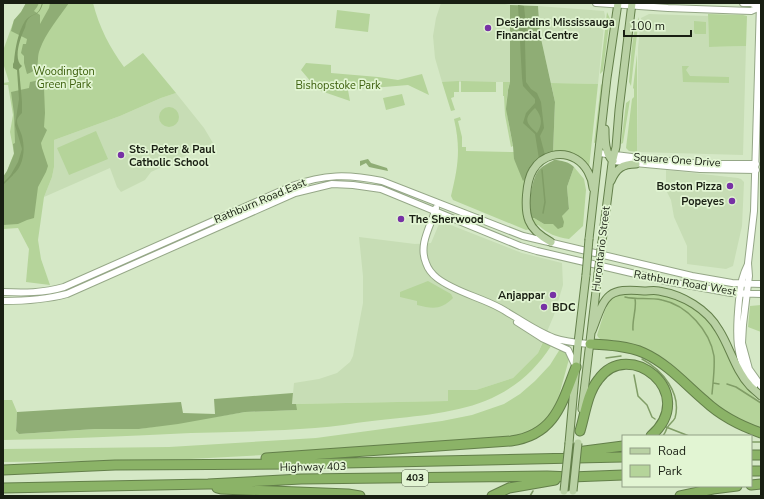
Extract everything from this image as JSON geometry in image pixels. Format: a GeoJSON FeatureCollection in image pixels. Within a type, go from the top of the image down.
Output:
{"type":"FeatureCollection","features":[{"type":"Feature","properties":{"kind":"highway"},"geometry":{"type":"LineString","coordinates":[[590,344],[624,347],[646,354],[668,368],[718,412],[739,424],[761,433]]}},
{"type":"Feature","properties":{"kind":"highway"},"geometry":{"type":"LineString","coordinates":[[580,432],[590,394],[598,379],[614,367],[631,365],[642,367],[653,373],[662,384],[666,392],[666,414],[662,425],[652,435]]}},
{"type":"Feature","properties":{"kind":"highway"},"geometry":{"type":"LineString","coordinates":[[237,464],[259,459],[497,442],[529,437],[546,426],[556,414],[576,367]]}},
{"type":"Feature","properties":{"kind":"highway"},"geometry":{"type":"LineString","coordinates":[[549,458],[560,454],[622,446]]}},
{"type":"Feature","properties":{"kind":"highway","name":"Highway 403"},"geometry":{"type":"LineString","coordinates":[[3,470],[115,466],[622,457]]}},
{"type":"Feature","properties":{"kind":"highway","name":"Highway 403"},"geometry":{"type":"LineString","coordinates":[[3,488],[208,484],[301,479],[570,477],[622,475]]}},
{"type":"Feature","properties":{"kind":"highway"},"geometry":{"type":"LineString","coordinates":[[492,496],[512,488],[570,477]]}},
{"type":"Feature","properties":{"kind":"highway"},"geometry":{"type":"LineString","coordinates":[[208,484],[221,489],[348,494],[360,496]]}},
{"type":"Feature","properties":{"kind":"highway"},"geometry":{"type":"LineString","coordinates":[[680,496],[729,487]]}},
{"type":"Feature","properties":{"kind":"main road","name":"Hurontario Street"},"geometry":{"type":"LineString","coordinates":[[564,494],[592,204],[618,4]]}},
{"type":"Feature","properties":{"kind":"main road","name":"Hurontario Street"},"geometry":{"type":"LineString","coordinates":[[573,493],[612,157],[616,147],[632,4]]}},
{"type":"Feature","properties":{"kind":"main road"},"geometry":{"type":"LineString","coordinates":[[607,80],[605,130],[606,146],[612,157]]}},
{"type":"Feature","properties":{"kind":"main road"},"geometry":{"type":"LineString","coordinates":[[551,242],[535,230],[529,221],[528,216],[527,193],[529,180],[533,170],[538,164],[548,157],[558,154],[569,156],[580,162],[588,171],[591,179],[593,193],[592,204]]}},
{"type":"Feature","properties":{"kind":"main road"},"geometry":{"type":"LineString","coordinates":[[609,185],[620,167],[628,164],[636,164]]}},
{"type":"Feature","properties":{"kind":"main road"},"geometry":{"type":"LineString","coordinates":[[592,331],[604,302],[615,292],[634,289],[660,291],[675,295],[700,308],[713,320],[738,368],[749,385],[761,395]]}},
{"type":"Feature","properties":{"kind":"street"},"geometry":{"type":"LineString","coordinates":[[596,3],[632,4],[668,8],[751,10],[760,5]]}},
{"type":"Feature","properties":{"kind":"street"},"geometry":{"type":"LineString","coordinates":[[742,3],[760,5]]}},
{"type":"Feature","properties":{"kind":"street"},"geometry":{"type":"LineString","coordinates":[[760,5],[753,230],[748,263],[748,284],[743,293],[736,325],[738,349],[746,374],[761,395]]}},
{"type":"Feature","properties":{"kind":"street","name":"Square One Drive"},"geometry":{"type":"LineString","coordinates":[[599,153],[636,164],[700,169],[756,167]]}},
{"type":"Feature","properties":{"kind":"street","name":"Square One Drive"},"geometry":{"type":"LineString","coordinates":[[612,157],[756,167]]}},
{"type":"Feature","properties":{"kind":"street","name":"Rathburn Road East"},"geometry":{"type":"LineString","coordinates":[[3,292],[33,293],[64,287],[304,181],[332,176],[358,176],[382,181],[523,236],[615,257]]}},
{"type":"Feature","properties":{"kind":"street","name":"Rathburn Road East"},"geometry":{"type":"LineString","coordinates":[[3,300],[34,301],[50,299],[67,294],[295,192],[332,184],[381,189],[520,246],[610,268]]}},
{"type":"Feature","properties":{"kind":"street"},"geometry":{"type":"LineString","coordinates":[[438,202],[428,230],[423,251],[425,262],[431,272],[442,282],[500,308],[513,316],[518,323],[530,331],[563,344],[590,344]]}},
{"type":"Feature","properties":{"kind":"street","name":"Rathburn Road West"},"geometry":{"type":"LineString","coordinates":[[615,257],[678,273],[732,283],[761,284]]}},
{"type":"Feature","properties":{"kind":"street"},"geometry":{"type":"LineString","coordinates":[[748,263],[742,276],[741,283],[743,293],[742,342],[749,368],[761,386]]}},
{"type":"Feature","properties":{"kind":"street","name":"Rathburn Road West"},"geometry":{"type":"LineString","coordinates":[[610,268],[670,282],[730,293],[761,294]]}},
{"type":"Feature","properties":{"kind":"street"},"geometry":{"type":"LineString","coordinates":[[563,344],[570,353],[576,367]]}},
{"type":"Feature","properties":{"kind":"shaded area"},"geometry":{"type":"Polygon","coordinates":[[[26,3],[39,3],[34,11],[40,15],[40,24],[49,8],[50,3],[69,3],[42,43],[37,67],[35,70],[27,74],[24,56],[21,53],[23,44],[26,44],[27,39],[11,31],[14,20],[26,3]]]}},
{"type":"Feature","properties":{"kind":"shaded area"},"geometry":{"type":"Polygon","coordinates":[[[441,3],[500,3],[510,5],[510,82],[442,82],[435,58],[433,36],[436,18],[441,3]]]}},
{"type":"Feature","properties":{"kind":"shaded area"},"geometry":{"type":"Polygon","coordinates":[[[510,5],[538,6],[540,34],[555,102],[553,153],[523,181],[514,159],[506,109],[510,82],[510,5]]]}},
{"type":"Feature","properties":{"kind":"shaded area"},"geometry":{"type":"Polygon","coordinates":[[[518,5],[524,6],[527,35],[525,42],[526,82],[531,89],[537,93],[541,102],[544,128],[540,136],[545,155],[539,159],[535,134],[523,123],[526,113],[535,103],[535,99],[523,86],[518,5]],[[535,108],[527,118],[527,121],[537,133],[541,120],[535,108]]]}},
{"type":"Feature","properties":{"kind":"shaded area"},"geometry":{"type":"Polygon","coordinates":[[[538,6],[604,11],[605,16],[598,84],[551,83],[540,34],[538,6]]]}},
{"type":"Feature","properties":{"kind":"shaded area"},"geometry":{"type":"Polygon","coordinates":[[[649,14],[708,16],[709,47],[746,46],[743,155],[636,152],[638,48],[641,18],[649,14]]]}},
{"type":"Feature","properties":{"kind":"shaded area"},"geometry":{"type":"Polygon","coordinates":[[[30,17],[26,22],[18,49],[18,59],[22,66],[19,69],[22,113],[17,121],[24,148],[22,160],[18,170],[9,178],[18,162],[22,149],[15,125],[19,99],[17,70],[13,68],[20,30],[25,21],[30,17]]]}},
{"type":"Feature","properties":{"kind":"shaded area"},"geometry":{"type":"Polygon","coordinates":[[[40,80],[44,88],[44,127],[47,130],[41,143],[48,166],[38,187],[34,218],[18,224],[3,225],[3,177],[14,154],[13,144],[15,143],[14,114],[11,92],[29,88],[30,82],[40,80]]]}},
{"type":"Feature","properties":{"kind":"shaded area","name":"Sts. Peter & Paul Catholic School"},"geometry":{"type":"Polygon","coordinates":[[[176,93],[204,128],[213,143],[151,172],[145,180],[121,192],[117,187],[110,168],[44,197],[52,177],[54,167],[54,140],[120,116],[176,93]]]}},
{"type":"Feature","properties":{"kind":"shaded area"},"geometry":{"type":"Polygon","coordinates":[[[368,159],[371,163],[387,168],[388,171],[369,167],[366,163],[360,166],[360,161],[368,159]]]}},
{"type":"Feature","properties":{"kind":"shaded area"},"geometry":{"type":"Polygon","coordinates":[[[554,160],[565,162],[574,167],[567,187],[569,209],[562,216],[564,222],[563,227],[558,229],[553,224],[544,224],[532,218],[530,207],[532,187],[538,171],[554,160]]]}},
{"type":"Feature","properties":{"kind":"shaded area"},"geometry":{"type":"Polygon","coordinates":[[[666,170],[738,178],[744,182],[742,226],[733,266],[726,269],[687,264],[687,246],[674,217],[671,200],[666,190],[666,170]]]}},
{"type":"Feature","properties":{"kind":"shaded area"},"geometry":{"type":"Polygon","coordinates":[[[443,222],[522,253],[562,263],[563,285],[554,315],[538,353],[513,378],[476,390],[448,390],[448,401],[292,404],[294,383],[319,379],[337,373],[350,362],[353,356],[363,303],[363,276],[359,237],[415,244],[431,243],[439,224],[443,222]]]}},
{"type":"Feature","properties":{"kind":"shaded area"},"geometry":{"type":"Polygon","coordinates":[[[293,393],[292,404],[296,404],[297,410],[245,412],[178,424],[139,429],[95,429],[19,434],[16,431],[17,412],[181,402],[183,413],[215,414],[214,399],[293,393]]]}},
{"type":"Feature","properties":{"kind":"green space","name":"Woodington Green Park"},"geometry":{"type":"Polygon","coordinates":[[[26,3],[93,3],[98,20],[106,37],[124,67],[143,53],[176,93],[120,116],[54,140],[54,167],[52,177],[44,197],[38,240],[41,259],[50,285],[26,282],[29,249],[18,228],[3,229],[3,177],[14,153],[10,132],[13,115],[8,85],[3,85],[3,83],[9,82],[4,66],[4,48],[14,20],[26,3]]]}},
{"type":"Feature","properties":{"kind":"green space"},"geometry":{"type":"Polygon","coordinates":[[[337,10],[370,14],[368,32],[335,28],[337,10]]]}},
{"type":"Feature","properties":{"kind":"green space"},"geometry":{"type":"Polygon","coordinates":[[[607,12],[610,19],[603,71],[600,74],[607,12]]]}},
{"type":"Feature","properties":{"kind":"green space"},"geometry":{"type":"Polygon","coordinates":[[[708,14],[747,16],[746,46],[709,47],[708,14]]]}},
{"type":"Feature","properties":{"kind":"green space"},"geometry":{"type":"Polygon","coordinates":[[[639,17],[631,86],[629,82],[632,49],[634,32],[639,17]]]}},
{"type":"Feature","properties":{"kind":"green space"},"geometry":{"type":"Polygon","coordinates":[[[694,21],[706,22],[706,34],[695,34],[694,21]]]}},
{"type":"Feature","properties":{"kind":"green space"},"geometry":{"type":"Polygon","coordinates":[[[637,54],[637,152],[629,151],[626,148],[632,99],[634,97],[633,88],[637,54]]]}},
{"type":"Feature","properties":{"kind":"green space","name":"Bishopstoke Park"},"geometry":{"type":"Polygon","coordinates":[[[306,63],[331,65],[331,73],[398,80],[422,74],[429,95],[408,85],[348,90],[350,101],[318,90],[301,70],[306,63]]]}},
{"type":"Feature","properties":{"kind":"green space"},"geometry":{"type":"Polygon","coordinates":[[[682,66],[689,66],[686,70],[690,76],[729,77],[729,83],[683,82],[682,66]]]}},
{"type":"Feature","properties":{"kind":"green space"},"geometry":{"type":"Polygon","coordinates":[[[459,81],[459,92],[454,92],[454,97],[451,98],[455,110],[451,111],[442,82],[459,81]]]}},
{"type":"Feature","properties":{"kind":"green space"},"geometry":{"type":"Polygon","coordinates":[[[461,81],[496,82],[496,92],[461,92],[461,81]]]}},
{"type":"Feature","properties":{"kind":"green space"},"geometry":{"type":"Polygon","coordinates":[[[503,82],[510,82],[507,106],[508,122],[513,146],[511,147],[505,115],[503,82]]]}},
{"type":"Feature","properties":{"kind":"green space"},"geometry":{"type":"Polygon","coordinates":[[[551,83],[598,84],[589,168],[586,164],[553,153],[555,102],[551,83]]]}},
{"type":"Feature","properties":{"kind":"green space"},"geometry":{"type":"Polygon","coordinates":[[[601,84],[603,86],[597,142],[594,143],[601,84]]]}},
{"type":"Feature","properties":{"kind":"green space"},"geometry":{"type":"Polygon","coordinates":[[[402,94],[405,105],[386,110],[383,98],[402,94]]]}},
{"type":"Feature","properties":{"kind":"green space"},"geometry":{"type":"Polygon","coordinates":[[[630,100],[623,143],[621,144],[626,103],[630,100]]]}},
{"type":"Feature","properties":{"kind":"green space"},"geometry":{"type":"Polygon","coordinates":[[[169,107],[176,110],[179,117],[176,124],[169,127],[162,124],[159,117],[162,110],[169,107]]]}},
{"type":"Feature","properties":{"kind":"green space"},"geometry":{"type":"Polygon","coordinates":[[[460,117],[461,120],[458,121],[462,137],[462,147],[466,147],[466,151],[514,152],[514,159],[527,178],[525,217],[530,229],[526,230],[453,200],[451,196],[458,158],[454,119],[460,117]]]}},
{"type":"Feature","properties":{"kind":"green space"},"geometry":{"type":"Polygon","coordinates":[[[96,131],[108,159],[69,175],[57,148],[96,131]]]}},
{"type":"Feature","properties":{"kind":"green space"},"geometry":{"type":"Polygon","coordinates":[[[574,167],[584,179],[586,190],[583,226],[569,239],[552,235],[538,225],[535,226],[532,218],[544,224],[553,224],[569,209],[567,187],[574,167]]]}},
{"type":"Feature","properties":{"kind":"green space"},"geometry":{"type":"Polygon","coordinates":[[[428,281],[451,294],[453,298],[441,307],[432,308],[417,305],[417,301],[400,297],[400,292],[428,281]]]}},
{"type":"Feature","properties":{"kind":"green space"},"geometry":{"type":"Polygon","coordinates":[[[620,293],[648,293],[676,299],[689,304],[710,320],[718,332],[742,379],[761,403],[761,428],[735,418],[718,407],[696,389],[675,367],[653,352],[635,345],[608,340],[607,342],[600,339],[597,335],[605,310],[609,303],[608,301],[620,293]]]}},
{"type":"Feature","properties":{"kind":"green space"},"geometry":{"type":"Polygon","coordinates":[[[761,305],[761,332],[748,327],[750,306],[761,305]]]}},
{"type":"Feature","properties":{"kind":"green space"},"geometry":{"type":"Polygon","coordinates":[[[543,342],[551,346],[538,364],[514,385],[495,397],[485,401],[444,412],[329,427],[300,429],[3,440],[3,400],[12,400],[17,412],[16,431],[19,434],[95,429],[139,429],[245,412],[296,410],[296,404],[448,401],[448,390],[476,390],[513,378],[538,353],[543,342]]]}},
{"type":"Feature","properties":{"kind":"green space"},"geometry":{"type":"Polygon","coordinates":[[[560,349],[566,351],[569,359],[557,403],[558,404],[541,425],[526,434],[504,438],[321,452],[171,460],[3,462],[3,449],[169,447],[316,438],[442,421],[472,415],[504,404],[520,394],[550,365],[560,349]]]}},
{"type":"Feature","properties":{"kind":"waterway"},"geometry":{"type":"LineString","coordinates":[[542,170],[545,202],[543,213]]}},
{"type":"Feature","properties":{"kind":"waterway"},"geometry":{"type":"LineString","coordinates":[[3,184],[12,175]]}},
{"type":"Feature","properties":{"kind":"waterway"},"geometry":{"type":"LineString","coordinates":[[625,297],[662,300],[680,307],[696,320],[708,337],[714,356],[712,394]]}},
{"type":"Feature","properties":{"kind":"waterway"},"geometry":{"type":"LineString","coordinates":[[633,330],[635,299]]}},
{"type":"Feature","properties":{"kind":"waterway"},"geometry":{"type":"LineString","coordinates":[[606,358],[621,356]]}},
{"type":"Feature","properties":{"kind":"waterway"},"geometry":{"type":"LineString","coordinates":[[642,359],[657,369],[669,383],[676,400],[675,418],[664,435]]}},
{"type":"Feature","properties":{"kind":"waterway"},"geometry":{"type":"LineString","coordinates":[[634,375],[638,396],[647,405],[652,417],[655,419]]}},
{"type":"Feature","properties":{"kind":"waterway"},"geometry":{"type":"LineString","coordinates":[[713,383],[719,384]]}},
{"type":"Feature","properties":{"kind":"waterway"},"geometry":{"type":"LineString","coordinates":[[727,384],[736,387],[761,403]]}},
{"type":"Feature","properties":{"kind":"waterway"},"geometry":{"type":"LineString","coordinates":[[666,427],[686,435]]}},
{"type":"Feature","properties":{"kind":"waterway"},"geometry":{"type":"LineString","coordinates":[[752,442],[761,442]]}},
{"type":"Feature","properties":{"kind":"waterway"},"geometry":{"type":"LineString","coordinates":[[530,496],[533,491]]}},
{"type":"Feature","properties":{"kind":"place","name":"Desjardins Mississauga Financial Centre"},"geometry":{"type":"Point","coordinates":[488,28]}},
{"type":"Feature","properties":{"kind":"place","name":"Sts. Peter & Paul Catholic School"},"geometry":{"type":"Point","coordinates":[121,155]}},
{"type":"Feature","properties":{"kind":"place","name":"Boston Pizza"},"geometry":{"type":"Point","coordinates":[730,186]}},
{"type":"Feature","properties":{"kind":"place","name":"Popeyes"},"geometry":{"type":"Point","coordinates":[732,201]}},
{"type":"Feature","properties":{"kind":"place","name":"The Sherwood"},"geometry":{"type":"Point","coordinates":[401,219]}},
{"type":"Feature","properties":{"kind":"place","name":"Anjappar"},"geometry":{"type":"Point","coordinates":[553,295]}},
{"type":"Feature","properties":{"kind":"place","name":"BDC"},"geometry":{"type":"Point","coordinates":[544,307]}}]}
